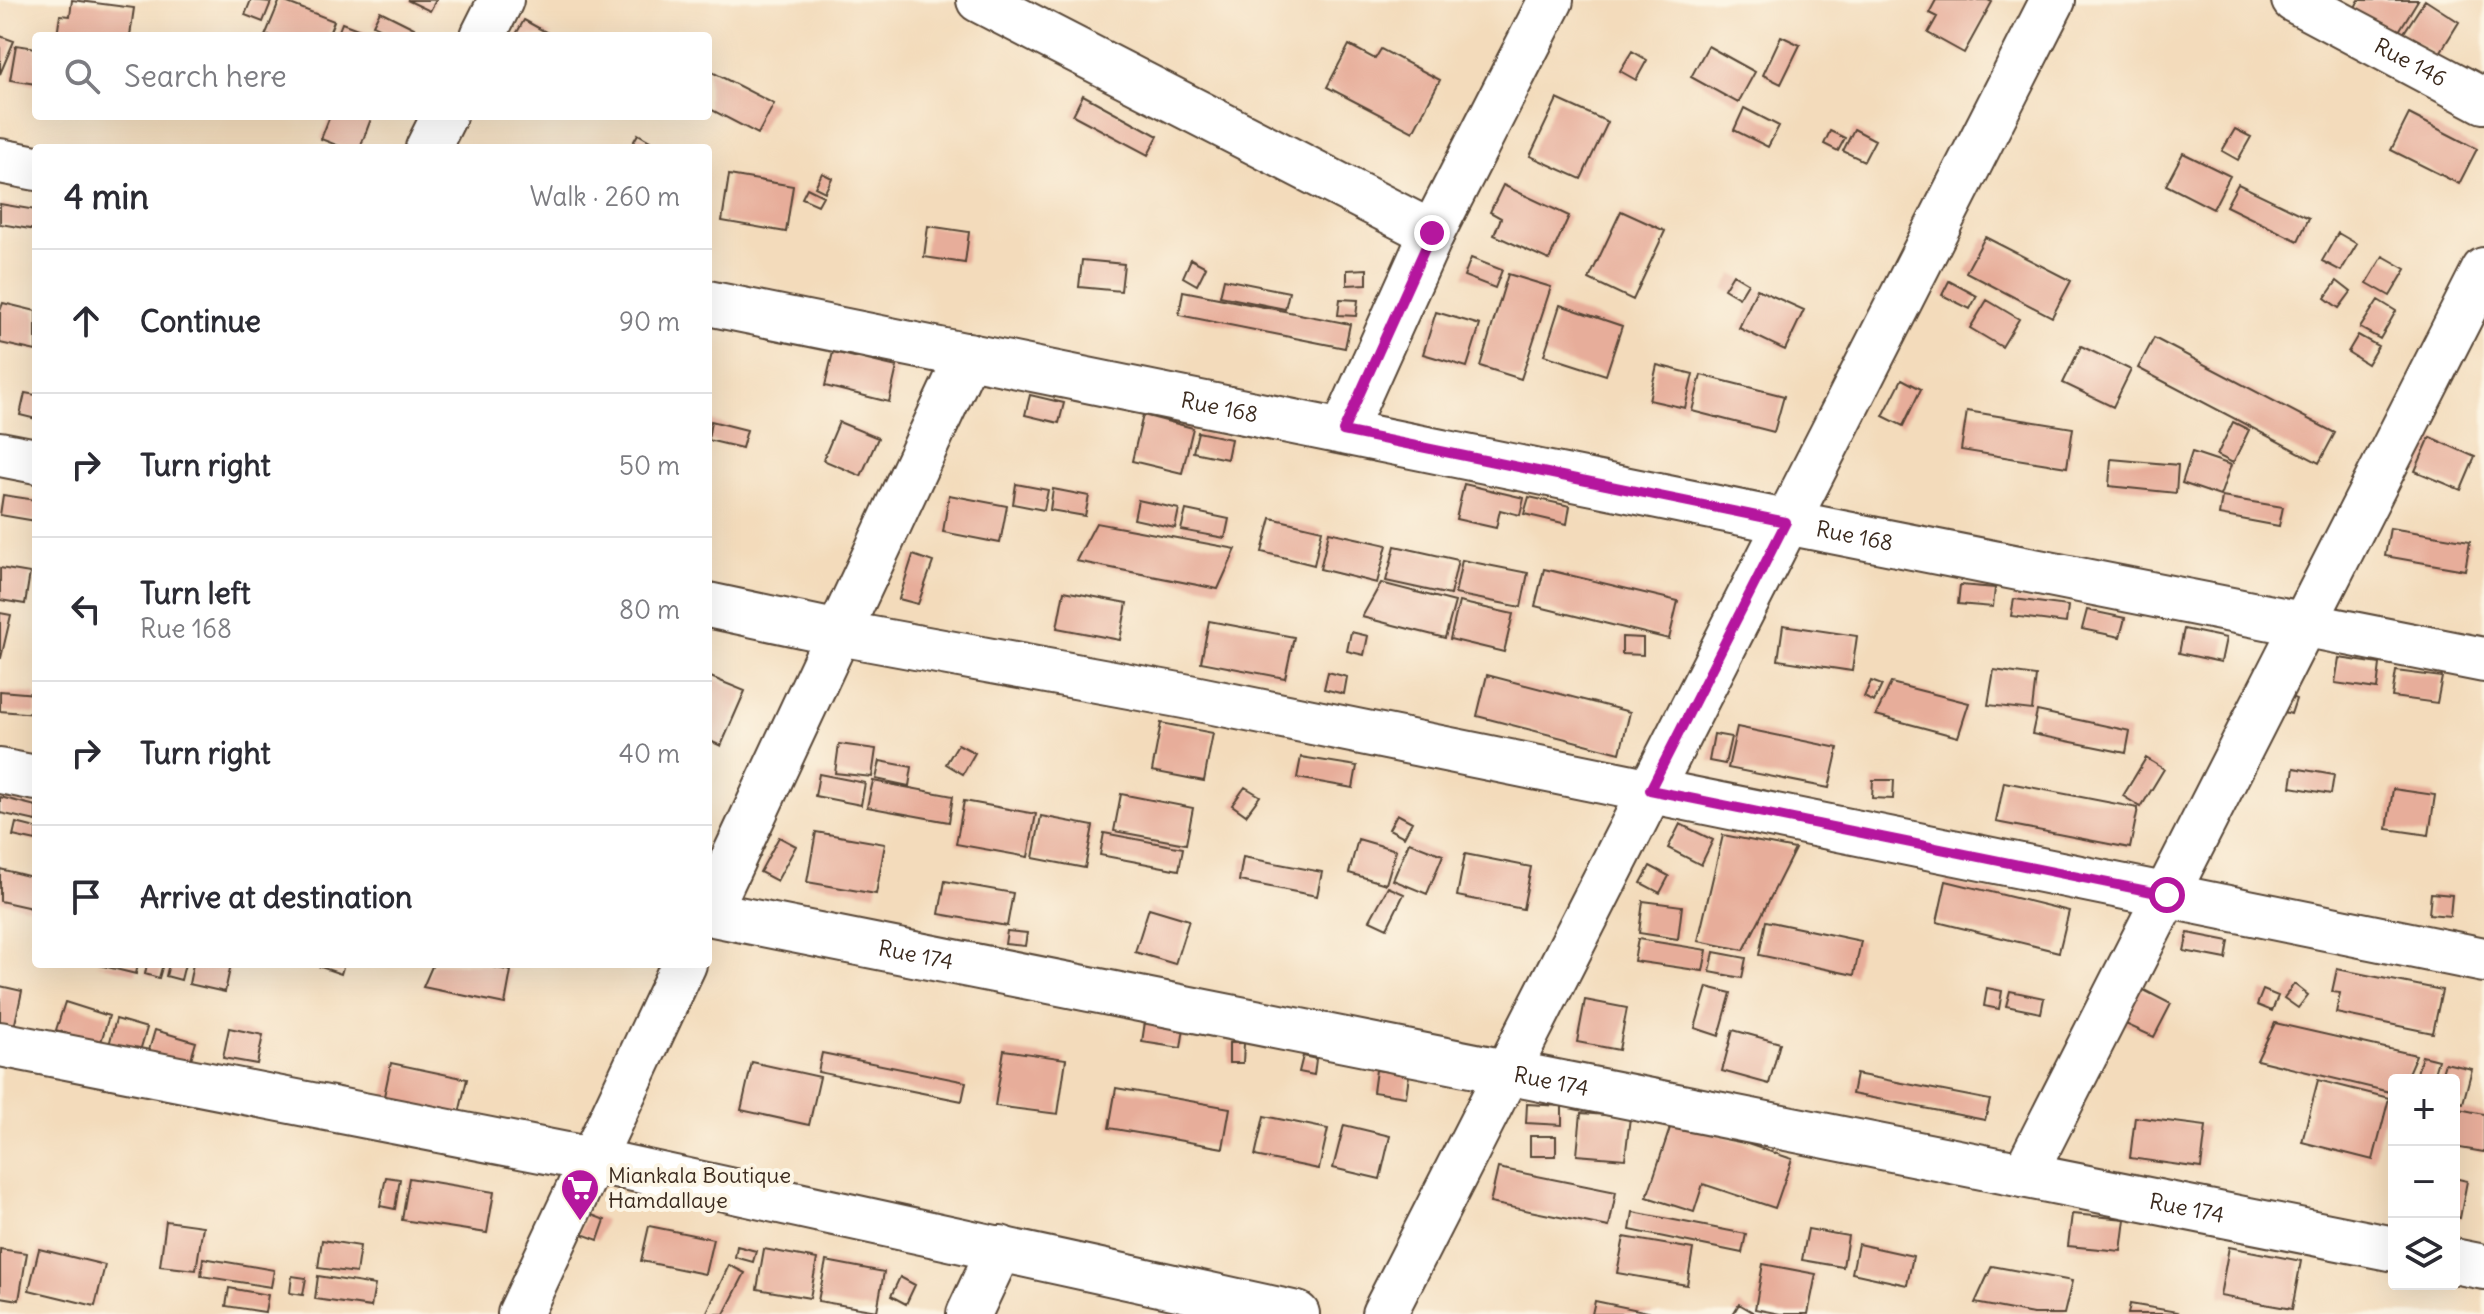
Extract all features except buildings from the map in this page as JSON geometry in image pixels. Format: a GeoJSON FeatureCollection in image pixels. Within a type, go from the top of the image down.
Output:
{"type":"FeatureCollection","features":[{"type":"Feature","properties":{"kind":"street"},"geometry":{"type":"LineString","coordinates":[[485,32],[501,0]]}},
{"type":"Feature","properties":{"kind":"street"},"geometry":{"type":"LineString","coordinates":[[979,0],[1432,233]]}},
{"type":"Feature","properties":{"kind":"street"},"geometry":{"type":"LineString","coordinates":[[1343,431],[1432,233],[1551,0]]}},
{"type":"Feature","properties":{"kind":"street"},"geometry":{"type":"LineString","coordinates":[[1384,1314],[2053,0]]}},
{"type":"Feature","properties":{"kind":"street","name":"Rue 146"},"geometry":{"type":"LineString","coordinates":[[2294,0],[2484,101]]}},
{"type":"Feature","properties":{"kind":"street"},"geometry":{"type":"LineString","coordinates":[[430,144],[442,120]]}},
{"type":"Feature","properties":{"kind":"street"},"geometry":{"type":"LineString","coordinates":[[0,161],[32,167]]}},
{"type":"Feature","properties":{"kind":"street"},"geometry":{"type":"LineString","coordinates":[[2024,1175],[2484,270]]}},
{"type":"Feature","properties":{"kind":"street","name":"Rue 168"},"geometry":{"type":"LineString","coordinates":[[712,304],[2484,660]]}},
{"type":"Feature","properties":{"kind":"street"},"geometry":{"type":"LineString","coordinates":[[712,904],[968,355]]}},
{"type":"Feature","properties":{"kind":"street"},"geometry":{"type":"LineString","coordinates":[[0,454],[32,460]]}},
{"type":"Feature","properties":{"kind":"street"},"geometry":{"type":"LineString","coordinates":[[712,606],[839,633],[1200,699],[2484,960]]}},
{"type":"Feature","properties":{"kind":"street"},"geometry":{"type":"LineString","coordinates":[[0,771],[32,777]]}},
{"type":"Feature","properties":{"kind":"street","name":"Rue 174"},"geometry":{"type":"LineString","coordinates":[[712,914],[2388,1248]]}},
{"type":"Feature","properties":{"kind":"street"},"geometry":{"type":"LineString","coordinates":[[520,1314],[682,968]]}},
{"type":"Feature","properties":{"kind":"street"},"geometry":{"type":"LineString","coordinates":[[0,1044],[592,1160],[1297,1314]]}},
{"type":"Feature","properties":{"kind":"street"},"geometry":{"type":"LineString","coordinates":[[969,1314],[1000,1248]]}},
{"type":"Feature","properties":{"kind":"street"},"geometry":{"type":"LineString","coordinates":[[997,1314],[1000,1248]]}},
{"type":"Feature","properties":{"kind":"street"},"geometry":{"type":"LineString","coordinates":[[2460,1262],[2484,1267]]}},
{"type":"Feature","properties":{"kind":"place","name":"Miankala Boutique Hamdallaye"},"geometry":{"type":"Point","coordinates":[580,1222]}},
{"type":"Feature","properties":{"kind":"route"},"geometry":{"type":"LineString","coordinates":[[1432,233],[1343,431],[1786,522],[1650,790],[2167,895]]}}]}
